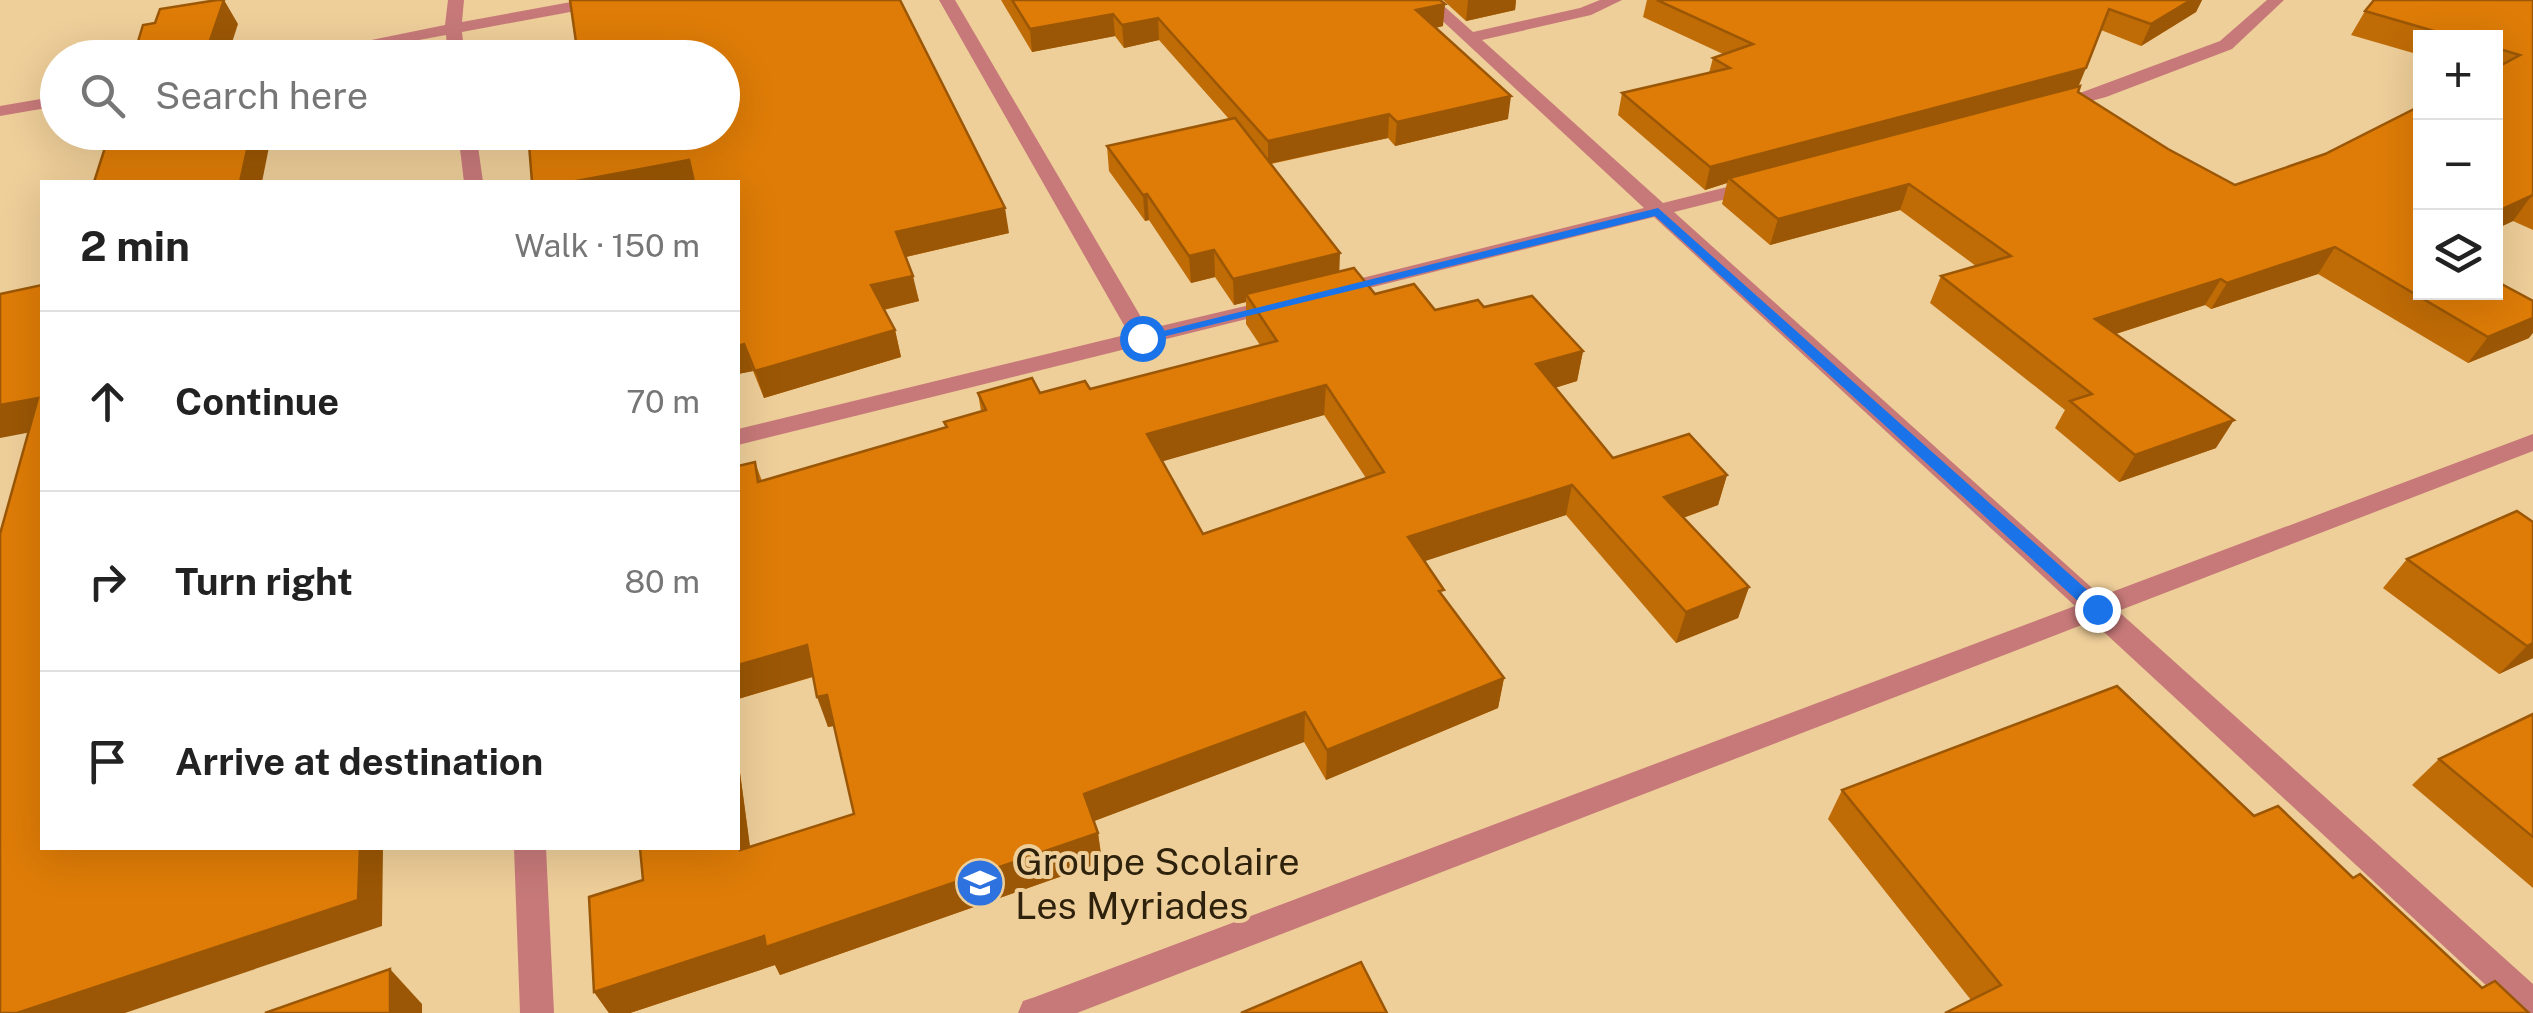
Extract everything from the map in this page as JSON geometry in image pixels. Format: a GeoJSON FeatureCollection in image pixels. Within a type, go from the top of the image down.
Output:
{"type":"FeatureCollection","features":[{"type":"Feature","properties":{"kind":"street"},"geometry":{"type":"LineString","coordinates":[[455,40],[456,0]]}},
{"type":"Feature","properties":{"kind":"street"},"geometry":{"type":"LineString","coordinates":[[388,40],[608,0]]}},
{"type":"Feature","properties":{"kind":"street"},"geometry":{"type":"LineString","coordinates":[[947,0],[1142,338]]}},
{"type":"Feature","properties":{"kind":"street"},"geometry":{"type":"LineString","coordinates":[[1428,0],[2533,1006]]}},
{"type":"Feature","properties":{"kind":"street"},"geometry":{"type":"LineString","coordinates":[[1469,38],[1584,12],[1614,0]]}},
{"type":"Feature","properties":{"kind":"street"},"geometry":{"type":"LineString","coordinates":[[2043,108],[2100,93],[2226,45],[2276,0]]}},
{"type":"Feature","properties":{"kind":"street"},"geometry":{"type":"LineString","coordinates":[[0,111],[40,103]]}},
{"type":"Feature","properties":{"kind":"street"},"geometry":{"type":"LineString","coordinates":[[470,150],[474,180]]}},
{"type":"Feature","properties":{"kind":"street"},"geometry":{"type":"LineString","coordinates":[[740,437],[1658,212],[1773,180]]}},
{"type":"Feature","properties":{"kind":"street"},"geometry":{"type":"LineString","coordinates":[[1035,1013],[2533,442]]}},
{"type":"Feature","properties":{"kind":"street"},"geometry":{"type":"LineString","coordinates":[[530,850],[536,1013]]}},
{"type":"Feature","properties":{"kind":"building"},"geometry":{"type":"Polygon","coordinates":[[[224,0],[210,40],[138,40],[143,25],[155,23],[160,9],[224,0]]]}},
{"type":"Feature","properties":{"kind":"building"},"geometry":{"type":"Polygon","coordinates":[[[570,0],[900,0],[1005,208],[896,232],[913,276],[871,285],[895,330],[755,371],[744,344],[740,345],[740,180],[694,180],[689,160],[582,180],[532,180],[529,150],[740,150],[740,40],[576,40],[570,0]]]}},
{"type":"Feature","properties":{"kind":"building"},"geometry":{"type":"Polygon","coordinates":[[[1012,0],[1440,0],[1445,4],[1416,10],[1511,96],[1397,122],[1389,114],[1268,141],[1158,18],[1122,25],[1113,14],[1030,29],[1012,0]]]}},
{"type":"Feature","properties":{"kind":"building"},"geometry":{"type":"Polygon","coordinates":[[[1657,0],[2191,0],[2151,24],[2109,9],[2086,68],[1710,167],[1622,93],[1730,68],[1713,58],[1753,44],[1657,0]]]}},
{"type":"Feature","properties":{"kind":"building"},"geometry":{"type":"Polygon","coordinates":[[[2374,0],[2533,0],[2533,195],[2503,209],[2503,64],[2520,55],[2503,50],[2503,30],[2430,30],[2365,11],[2374,0]]]}},
{"type":"Feature","properties":{"kind":"building"},"geometry":{"type":"Polygon","coordinates":[[[2080,86],[2078,92],[2168,149],[2235,185],[2325,154],[2413,110],[2413,293],[2335,247],[2227,283],[2221,279],[2095,319],[2234,420],[2135,455],[2070,401],[2092,394],[1941,276],[2011,256],[1909,184],[1778,219],[1729,178],[2080,86]]]}},
{"type":"Feature","properties":{"kind":"building"},"geometry":{"type":"Polygon","coordinates":[[[1235,118],[1340,253],[1233,279],[1214,250],[1189,256],[1147,194],[1143,195],[1107,146],[1235,118]]]}},
{"type":"Feature","properties":{"kind":"building"},"geometry":{"type":"Polygon","coordinates":[[[104,150],[247,150],[240,180],[95,180],[104,150]]]}},
{"type":"Feature","properties":{"kind":"building"},"geometry":{"type":"Polygon","coordinates":[[[1354,268],[1375,294],[1414,284],[1435,310],[1478,300],[1484,307],[1532,296],[1583,351],[1536,364],[1613,458],[1689,434],[1727,475],[1664,497],[1749,587],[1686,612],[1572,485],[1408,537],[1444,590],[1439,591],[1504,678],[1327,750],[1305,712],[1084,794],[1098,833],[766,947],[764,936],[594,992],[589,897],[643,880],[640,850],[740,850],[854,814],[827,695],[817,697],[807,645],[740,664],[740,466],[755,462],[758,482],[947,427],[944,422],[986,410],[978,393],[1032,378],[1040,393],[1085,381],[1090,389],[1277,341],[1246,294],[1354,268]],[[1326,385],[1147,434],[1203,534],[1384,472],[1326,385]]]}},
{"type":"Feature","properties":{"kind":"building"},"geometry":{"type":"Polygon","coordinates":[[[40,285],[40,850],[360,850],[358,900],[17,1013],[0,1013],[0,534],[38,398],[0,405],[0,294],[40,285]]]}},
{"type":"Feature","properties":{"kind":"building"},"geometry":{"type":"Polygon","coordinates":[[[2503,285],[2533,301],[2533,318],[2488,337],[2425,300],[2503,300],[2503,285]]]}},
{"type":"Feature","properties":{"kind":"building"},"geometry":{"type":"Polygon","coordinates":[[[2517,511],[2533,522],[2533,643],[2527,646],[2407,559],[2517,511]]]}},
{"type":"Feature","properties":{"kind":"building"},"geometry":{"type":"Polygon","coordinates":[[[2117,686],[2254,816],[2278,806],[2353,878],[2360,874],[2482,988],[2495,981],[2529,1013],[1945,1013],[2001,985],[1842,790],[2117,686]]]}},
{"type":"Feature","properties":{"kind":"building"},"geometry":{"type":"Polygon","coordinates":[[[2533,714],[2533,837],[2439,759],[2533,714]]]}},
{"type":"Feature","properties":{"kind":"building"},"geometry":{"type":"Polygon","coordinates":[[[1361,962],[1387,1013],[1241,1013],[1361,962]]]}},
{"type":"Feature","properties":{"kind":"building"},"geometry":{"type":"Polygon","coordinates":[[[390,969],[390,1013],[265,1013],[390,969]]]}},
{"type":"Feature","properties":{"kind":"place","name":"Groupe Scolaire Les Myriades"},"geometry":{"type":"Point","coordinates":[980,883]}},
{"type":"Feature","properties":{"kind":"route"},"geometry":{"type":"LineString","coordinates":[[1142,338],[1658,212],[2097,609]]}}]}
